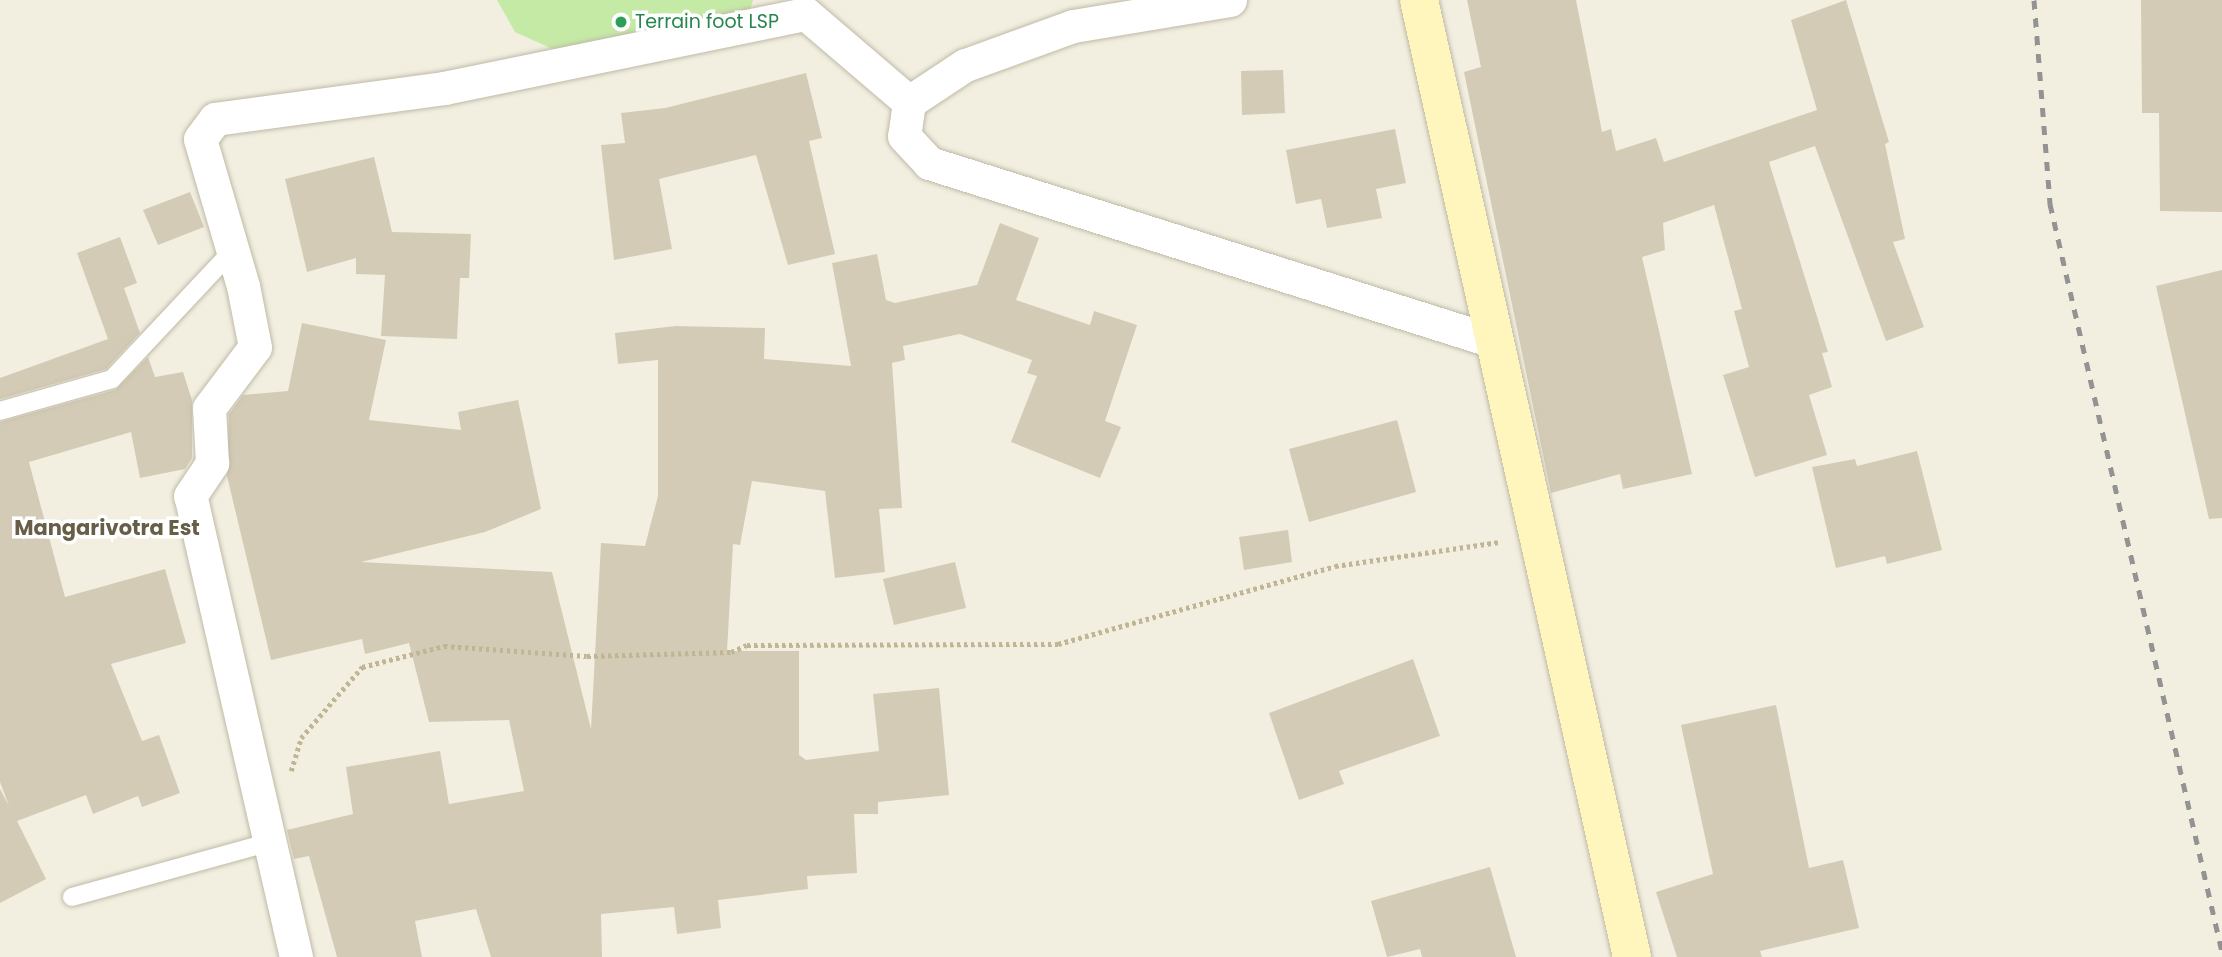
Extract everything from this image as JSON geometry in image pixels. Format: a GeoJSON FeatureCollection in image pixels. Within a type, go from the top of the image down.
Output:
{"type":"FeatureCollection","features":[{"type":"Feature","properties":{"kind":"main road"},"geometry":{"type":"LineString","coordinates":[[1419,0],[1632,957]]}},
{"type":"Feature","properties":{"kind":"street"},"geometry":{"type":"LineString","coordinates":[[1230,0],[1073,26],[965,65],[909,102],[904,136],[929,163],[1493,341]]}},
{"type":"Feature","properties":{"kind":"street"},"geometry":{"type":"LineString","coordinates":[[296,957],[190,496],[212,463],[209,408],[255,347],[233,250],[200,138],[215,119],[444,88],[806,14],[909,102]]}},
{"type":"Feature","properties":{"kind":"lane"},"geometry":{"type":"LineString","coordinates":[[0,411],[112,379],[233,250]]}},
{"type":"Feature","properties":{"kind":"lane"},"geometry":{"type":"LineString","coordinates":[[72,897],[270,842]]}},
{"type":"Feature","properties":{"kind":"path"},"geometry":{"type":"LineString","coordinates":[[289,777],[301,738],[362,667],[444,646],[587,656],[731,652],[747,645],[1058,644],[1335,566],[1537,537]]}},
{"type":"Feature","properties":{"kind":"green space","name":"Terrain foot LSP"},"geometry":{"type":"Polygon","coordinates":[[[497,0],[753,0],[749,13],[577,60],[515,32],[497,0]]]}},
{"type":"Feature","properties":{"kind":"building"},"geometry":{"type":"Polygon","coordinates":[[[1467,0],[1576,0],[1602,132],[1611,129],[1616,151],[1656,138],[1664,162],[1817,110],[1791,20],[1846,0],[1889,142],[1885,144],[1905,239],[1893,242],[1924,327],[1886,341],[1815,146],[1769,162],[1828,352],[1822,353],[1832,387],[1809,395],[1827,455],[1755,477],[1723,375],[1749,367],[1734,311],[1742,309],[1714,205],[1663,223],[1665,250],[1642,257],[1692,474],[1623,489],[1620,474],[1551,493],[1464,72],[1481,67],[1467,0]]]}},
{"type":"Feature","properties":{"kind":"building"},"geometry":{"type":"Polygon","coordinates":[[[2141,0],[2222,0],[2222,212],[2160,211],[2159,113],[2142,113],[2141,0]]]}},
{"type":"Feature","properties":{"kind":"building"},"geometry":{"type":"Polygon","coordinates":[[[1283,70],[1285,113],[1242,115],[1241,71],[1283,70]]]}},
{"type":"Feature","properties":{"kind":"building"},"geometry":{"type":"Polygon","coordinates":[[[806,73],[822,138],[809,141],[835,254],[788,265],[756,155],[659,179],[672,249],[614,260],[601,145],[625,143],[621,113],[665,108],[806,73]]]}},
{"type":"Feature","properties":{"kind":"building"},"geometry":{"type":"Polygon","coordinates":[[[1395,129],[1406,183],[1376,189],[1382,218],[1327,228],[1321,199],[1296,204],[1286,150],[1395,129]]]}},
{"type":"Feature","properties":{"kind":"building"},"geometry":{"type":"Polygon","coordinates":[[[374,157],[392,232],[471,234],[469,278],[460,278],[457,339],[381,336],[385,275],[356,274],[356,258],[307,272],[285,179],[374,157]]]}},
{"type":"Feature","properties":{"kind":"building"},"geometry":{"type":"Polygon","coordinates":[[[190,192],[204,227],[158,245],[143,210],[190,192]]]}},
{"type":"Feature","properties":{"kind":"building"},"geometry":{"type":"Polygon","coordinates":[[[1000,223],[1039,238],[1016,300],[1090,325],[1094,311],[1137,325],[1105,421],[1121,427],[1100,478],[1011,442],[1037,376],[1027,373],[1032,360],[960,334],[903,346],[905,360],[892,363],[902,508],[879,509],[885,572],[835,578],[825,491],[752,481],[740,545],[733,544],[727,651],[799,651],[799,755],[806,760],[879,751],[873,694],[939,688],[949,795],[878,802],[878,814],[854,814],[857,873],[807,876],[808,889],[718,900],[721,928],[677,934],[674,907],[601,914],[602,957],[491,957],[476,909],[415,921],[422,957],[337,957],[309,856],[294,859],[287,830],[353,814],[346,767],[440,751],[449,804],[524,791],[509,720],[429,722],[409,643],[365,654],[362,639],[271,660],[227,476],[229,414],[243,395],[288,391],[302,323],[386,340],[369,420],[461,430],[458,412],[518,400],[541,509],[485,532],[361,562],[552,572],[591,729],[601,543],[645,546],[658,496],[658,360],[618,364],[615,333],[676,326],[765,328],[764,359],[851,366],[832,263],[877,254],[886,300],[895,303],[977,285],[1000,223]]]}},
{"type":"Feature","properties":{"kind":"building"},"geometry":{"type":"Polygon","coordinates":[[[120,237],[137,283],[124,288],[140,333],[106,369],[0,399],[0,378],[108,339],[77,253],[120,237]]]}},
{"type":"Feature","properties":{"kind":"building"},"geometry":{"type":"Polygon","coordinates":[[[2222,270],[2222,518],[2209,519],[2156,286],[2222,270]]]}},
{"type":"Feature","properties":{"kind":"building"},"geometry":{"type":"Polygon","coordinates":[[[148,357],[155,377],[183,372],[192,400],[192,458],[185,469],[140,478],[131,432],[29,462],[65,597],[165,569],[186,643],[111,664],[142,741],[159,735],[180,793],[142,807],[138,796],[93,814],[86,795],[17,821],[46,879],[0,903],[0,789],[9,806],[0,782],[0,422],[115,390],[148,357]]]}},
{"type":"Feature","properties":{"kind":"building"},"geometry":{"type":"Polygon","coordinates":[[[1397,420],[1416,492],[1309,522],[1289,449],[1397,420]]]}},
{"type":"Feature","properties":{"kind":"building"},"geometry":{"type":"Polygon","coordinates":[[[1917,451],[1942,550],[1887,564],[1885,556],[1836,568],[1812,467],[1855,459],[1857,466],[1917,451]]]}},
{"type":"Feature","properties":{"kind":"building"},"geometry":{"type":"Polygon","coordinates":[[[1288,530],[1292,562],[1244,570],[1239,537],[1288,530]]]}},
{"type":"Feature","properties":{"kind":"building"},"geometry":{"type":"Polygon","coordinates":[[[955,562],[966,608],[894,625],[883,579],[955,562]]]}},
{"type":"Feature","properties":{"kind":"building"},"geometry":{"type":"Polygon","coordinates":[[[1413,659],[1440,736],[1339,771],[1344,784],[1299,800],[1269,713],[1413,659]]]}},
{"type":"Feature","properties":{"kind":"building"},"geometry":{"type":"Polygon","coordinates":[[[1776,705],[1809,868],[1843,860],[1859,928],[1760,951],[1762,957],[1677,957],[1656,892],[1713,874],[1681,725],[1776,705]]]}},
{"type":"Feature","properties":{"kind":"building"},"geometry":{"type":"Polygon","coordinates":[[[1490,867],[1516,957],[1422,957],[1420,949],[1387,957],[1371,901],[1490,867]]]}},
{"type":"Feature","properties":{"kind":"railway"},"geometry":{"type":"LineString","coordinates":[[2034,0],[2050,204],[2222,952]]}},
{"type":"Feature","properties":{"kind":"place","name":"Terrain foot LSP"},"geometry":{"type":"Point","coordinates":[621,22]}},
{"type":"Feature","properties":{"kind":"district","name":"Mangarivotra Est"},"geometry":{"type":"Point","coordinates":[107,528]}}]}
